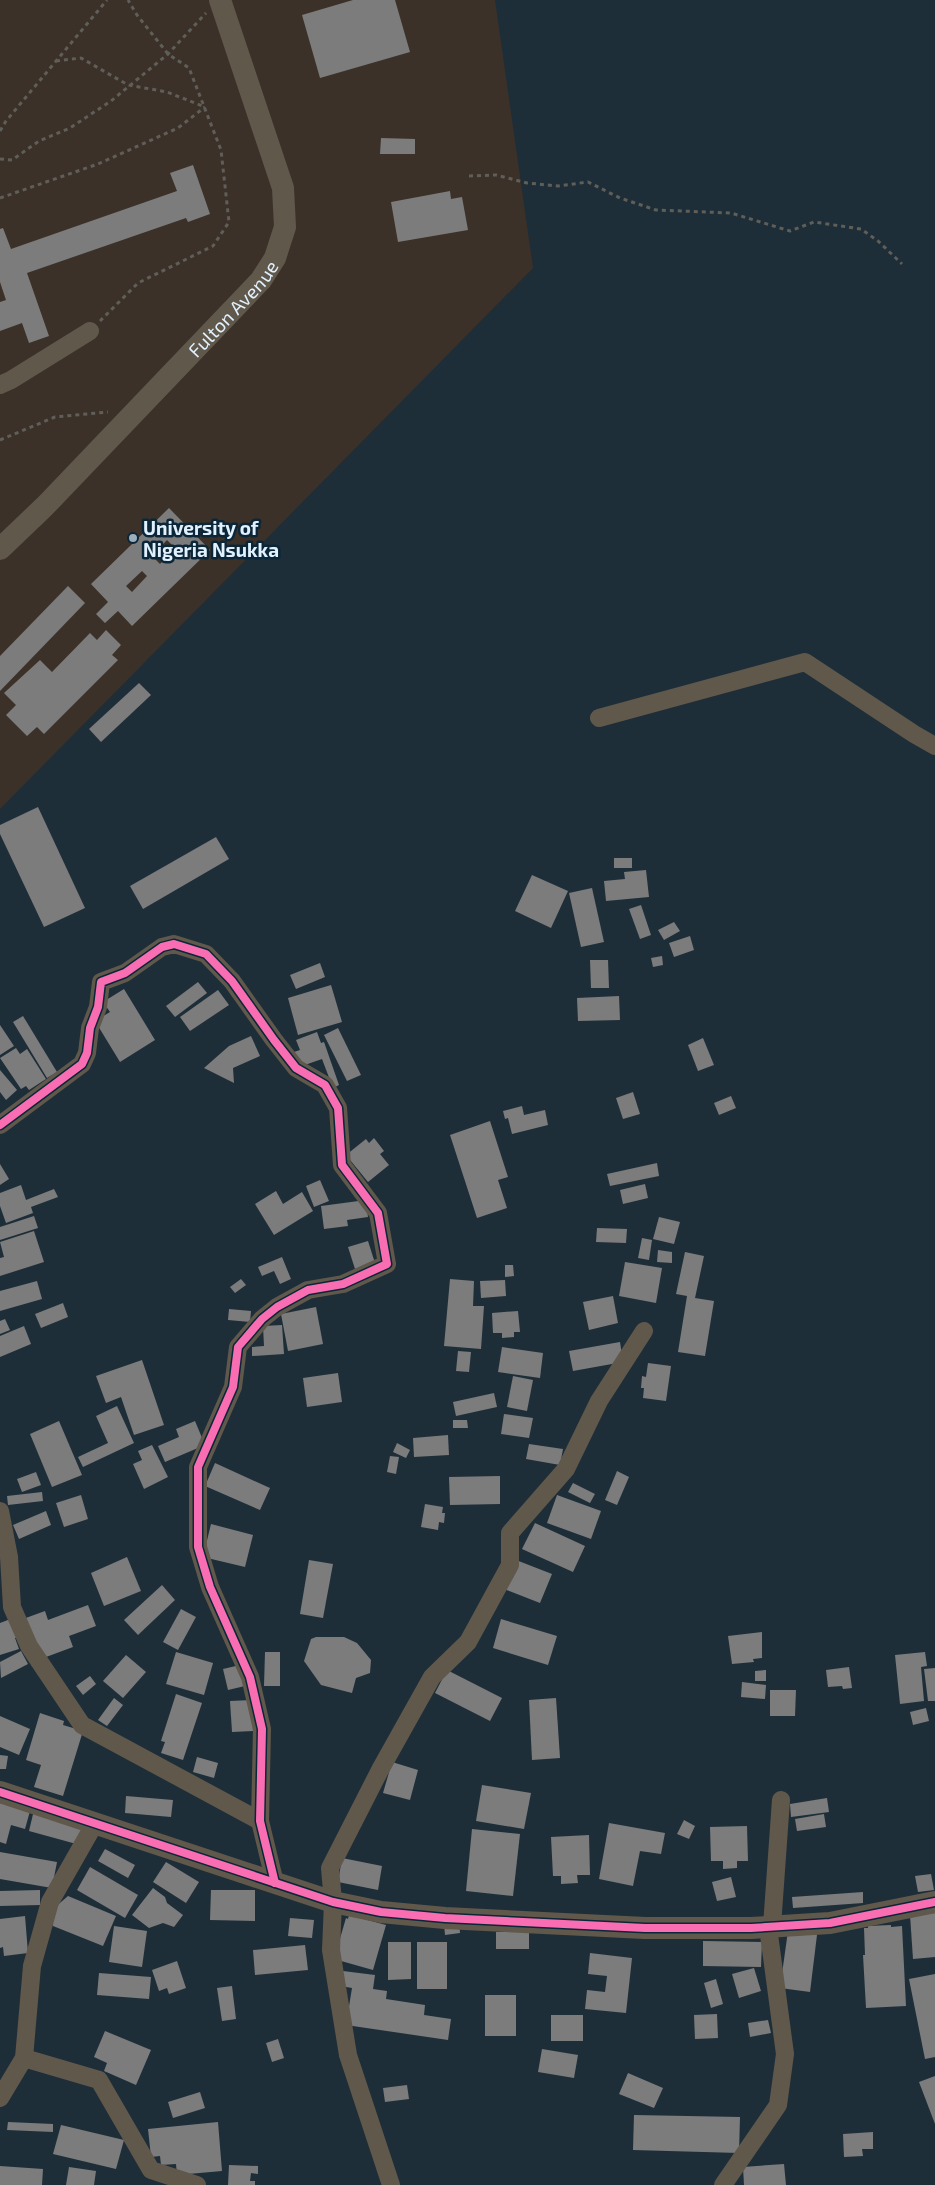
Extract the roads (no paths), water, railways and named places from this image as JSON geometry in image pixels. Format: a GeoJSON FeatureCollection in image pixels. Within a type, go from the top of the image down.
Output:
{"type":"FeatureCollection","features":[{"type":"Feature","properties":{"kind":"street","name":"Fulton Avenue"},"geometry":{"type":"LineString","coordinates":[[0,549],[45,506],[262,280],[275,258],[285,227],[283,188],[216,3]]}},
{"type":"Feature","properties":{"kind":"street"},"geometry":{"type":"LineString","coordinates":[[0,385],[90,331]]}},
{"type":"Feature","properties":{"kind":"street"},"geometry":{"type":"LineString","coordinates":[[599,718],[804,662],[935,746]]}},
{"type":"Feature","properties":{"kind":"street"},"geometry":{"type":"LineString","coordinates":[[0,1125],[82,1064],[87,1053],[90,1028],[98,1007],[101,982],[125,972],[162,947],[174,944],[206,954],[232,980],[296,1068],[325,1085],[338,1108],[342,1165],[378,1214],[386,1264],[343,1284],[308,1290],[277,1307],[262,1319],[238,1347],[233,1387],[198,1467],[198,1547],[210,1586],[250,1677],[262,1729],[260,1821],[275,1883]]}},
{"type":"Feature","properties":{"kind":"street"},"geometry":{"type":"LineString","coordinates":[[391,2185],[348,2055],[331,1950],[332,1902],[330,1868],[380,1770],[432,1677],[468,1642],[510,1565],[510,1533],[566,1469],[599,1401],[644,1332]]}},
{"type":"Feature","properties":{"kind":"street"},"geometry":{"type":"LineString","coordinates":[[0,1510],[9,1557],[12,1607],[29,1646],[82,1725],[260,1821]]}},
{"type":"Feature","properties":{"kind":"street"},"geometry":{"type":"LineString","coordinates":[[0,1792],[332,1902],[382,1912],[536,1924],[645,1928],[768,1927],[830,1923],[935,1902]]}},
{"type":"Feature","properties":{"kind":"street"},"geometry":{"type":"LineString","coordinates":[[768,1927],[772,1926],[781,1800]]}},
{"type":"Feature","properties":{"kind":"street"},"geometry":{"type":"LineString","coordinates":[[1,2090],[24,2058],[32,1966],[50,1902],[95,1823]]}},
{"type":"Feature","properties":{"kind":"street"},"geometry":{"type":"LineString","coordinates":[[723,2185],[778,2106],[785,2054],[768,1927]]}},
{"type":"Feature","properties":{"kind":"street"},"geometry":{"type":"LineString","coordinates":[[24,2058],[99,2080],[148,2177],[197,2185]]}},
{"type":"Feature","properties":{"kind":"place","name":"University of Nigeria Nsukka"},"geometry":{"type":"Point","coordinates":[133,538]}}]}
